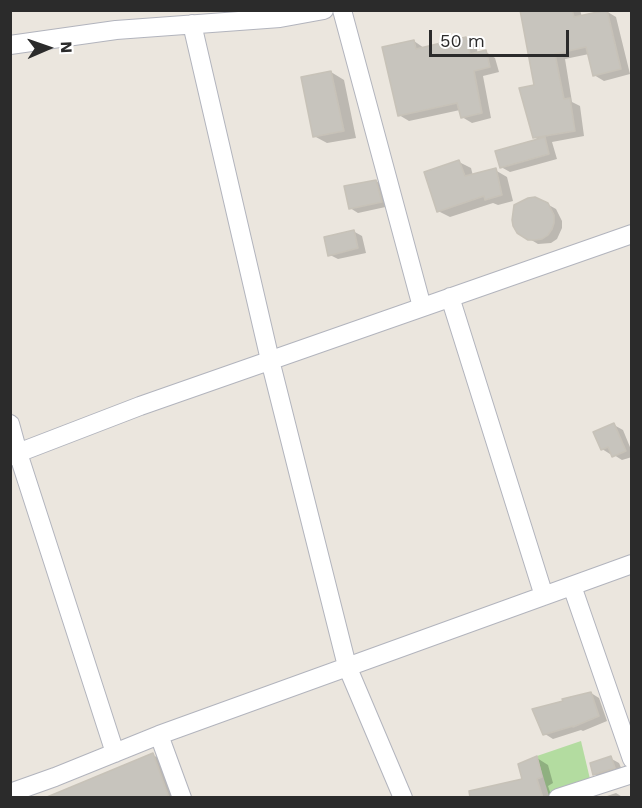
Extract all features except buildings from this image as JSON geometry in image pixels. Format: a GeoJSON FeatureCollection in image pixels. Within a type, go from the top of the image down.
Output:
{"type":"FeatureCollection","features":[{"type":"Feature","properties":{"kind":"street"},"geometry":{"type":"LineString","coordinates":[[10,45],[116,30],[161,19],[192,24],[280,18],[324,10]]}},
{"type":"Feature","properties":{"kind":"street"},"geometry":{"type":"LineString","coordinates":[[342,10],[422,307]]}},
{"type":"Feature","properties":{"kind":"street"},"geometry":{"type":"LineString","coordinates":[[192,24],[270,360],[347,666],[403,798]]}},
{"type":"Feature","properties":{"kind":"street"},"geometry":{"type":"LineString","coordinates":[[14,454],[140,406],[632,234]]}},
{"type":"Feature","properties":{"kind":"street"},"geometry":{"type":"LineString","coordinates":[[450,297],[544,596]]}},
{"type":"Feature","properties":{"kind":"street"},"geometry":{"type":"LineString","coordinates":[[10,424],[14,454],[115,753]]}},
{"type":"Feature","properties":{"kind":"street"},"geometry":{"type":"LineString","coordinates":[[10,793],[159,735],[632,564]]}},
{"type":"Feature","properties":{"kind":"street"},"geometry":{"type":"LineString","coordinates":[[572,586],[632,759]]}},
{"type":"Feature","properties":{"kind":"street"},"geometry":{"type":"LineString","coordinates":[[159,735],[182,798]]}},
{"type":"Feature","properties":{"kind":"street"},"geometry":{"type":"LineString","coordinates":[[558,798],[632,774]]}},
{"type":"Feature","properties":{"kind":"green space"},"geometry":{"type":"Polygon","coordinates":[[[581,741],[590,779],[549,796],[537,756],[581,741]]]}}]}
